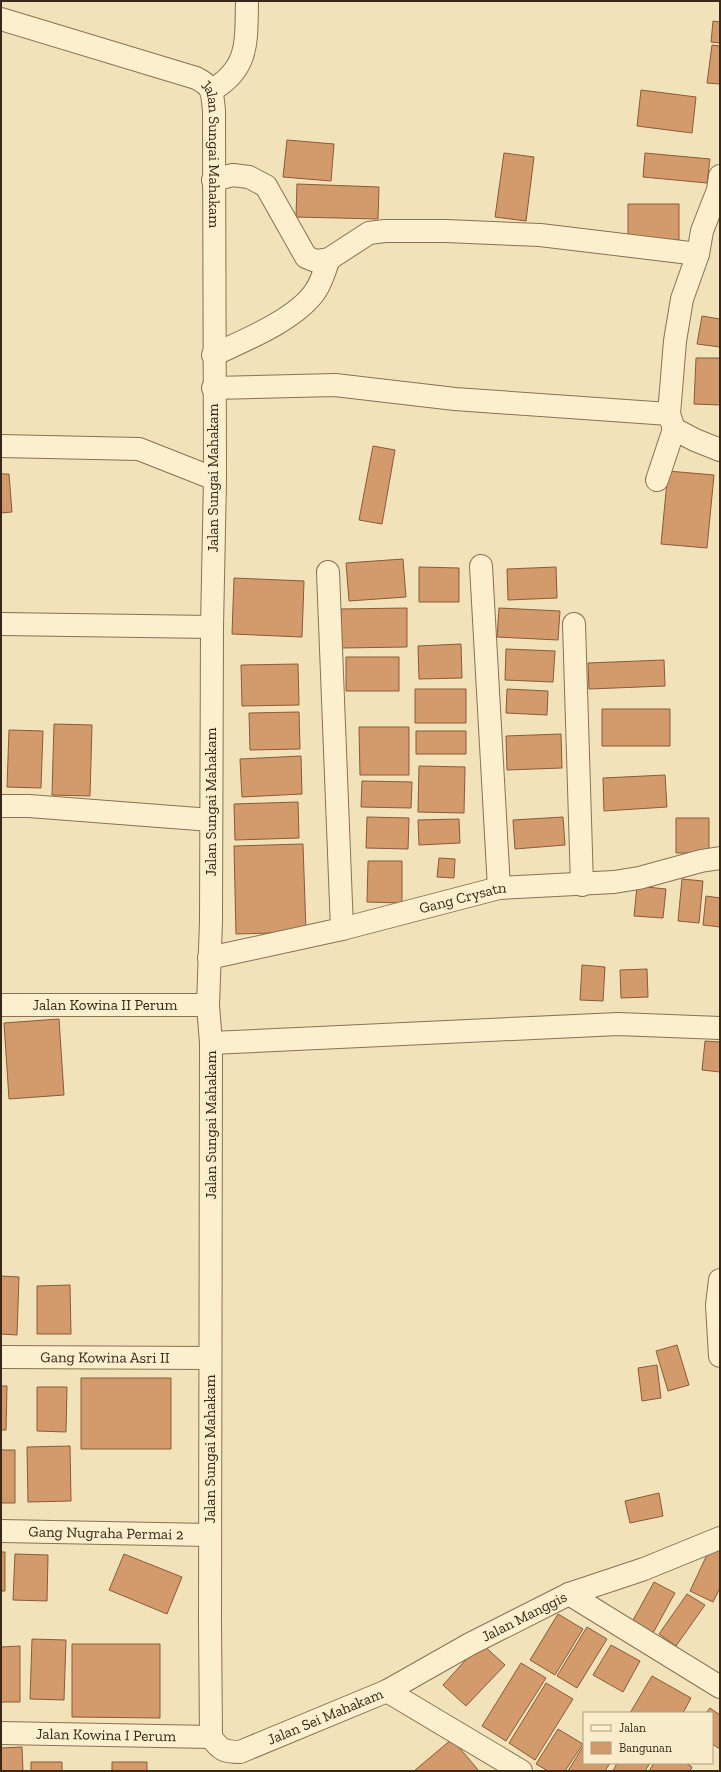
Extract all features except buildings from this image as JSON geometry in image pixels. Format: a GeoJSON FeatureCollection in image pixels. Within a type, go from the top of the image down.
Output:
{"type":"FeatureCollection","features":[{"type":"Feature","properties":{"kind":"street"},"geometry":{"type":"LineString","coordinates":[[212,90],[224,83],[238,68],[246,44],[247,1]]}},
{"type":"Feature","properties":{"kind":"street","name":"Jalan Sungai Mahakam"},"geometry":{"type":"LineString","coordinates":[[1,19],[196,78],[207,84],[212,90],[214,111],[213,388],[215,479],[212,627],[211,921],[208,1005],[211,1043],[211,1737]]}},
{"type":"Feature","properties":{"kind":"street"},"geometry":{"type":"LineString","coordinates":[[213,180],[233,175],[249,177],[266,186],[306,257],[316,261],[329,259],[369,233],[385,231],[446,231],[540,235],[698,254]]}},
{"type":"Feature","properties":{"kind":"street"},"geometry":{"type":"LineString","coordinates":[[657,480],[672,421],[676,341],[682,299],[698,254],[702,231],[718,190],[720,176]]}},
{"type":"Feature","properties":{"kind":"street"},"geometry":{"type":"LineString","coordinates":[[213,355],[259,333],[298,310],[316,290],[329,259]]}},
{"type":"Feature","properties":{"kind":"street"},"geometry":{"type":"LineString","coordinates":[[213,388],[335,385],[672,421],[695,440],[720,450]]}},
{"type":"Feature","properties":{"kind":"street"},"geometry":{"type":"LineString","coordinates":[[1,446],[140,449],[215,479]]}},
{"type":"Feature","properties":{"kind":"street"},"geometry":{"type":"LineString","coordinates":[[481,566],[499,888]]}},
{"type":"Feature","properties":{"kind":"street"},"geometry":{"type":"LineString","coordinates":[[328,572],[342,929]]}},
{"type":"Feature","properties":{"kind":"street"},"geometry":{"type":"LineString","coordinates":[[1,624],[212,627]]}},
{"type":"Feature","properties":{"kind":"street"},"geometry":{"type":"LineString","coordinates":[[574,624],[582,885]]}},
{"type":"Feature","properties":{"kind":"street"},"geometry":{"type":"LineString","coordinates":[[1,806],[29,806],[211,820]]}},
{"type":"Feature","properties":{"kind":"street","name":"Gang Crysatn"},"geometry":{"type":"LineString","coordinates":[[209,958],[342,929],[499,888],[582,885],[639,878],[701,861],[720,858]]}},
{"type":"Feature","properties":{"kind":"street","name":"Jalan Kowina II Perum"},"geometry":{"type":"LineString","coordinates":[[1,1005],[208,1005]]}},
{"type":"Feature","properties":{"kind":"street"},"geometry":{"type":"LineString","coordinates":[[211,1043],[618,1024],[720,1028]]}},
{"type":"Feature","properties":{"kind":"street"},"geometry":{"type":"LineString","coordinates":[[720,1280],[716,1305],[720,1356]]}},
{"type":"Feature","properties":{"kind":"street","name":"Gang Kowina Asri II"},"geometry":{"type":"LineString","coordinates":[[1,1357],[210,1358]]}},
{"type":"Feature","properties":{"kind":"street","name":"Gang Nugraha Permai 2"},"geometry":{"type":"LineString","coordinates":[[1,1531],[210,1535]]}},
{"type":"Feature","properties":{"kind":"street"},"geometry":{"type":"LineString","coordinates":[[569,1594],[644,1569],[720,1538]]}},
{"type":"Feature","properties":{"kind":"street","name":"Jalan Manggis"},"geometry":{"type":"LineString","coordinates":[[387,1690],[470,1644],[569,1594],[720,1687]]}},
{"type":"Feature","properties":{"kind":"street","name":"Jalan Sei Mahakam"},"geometry":{"type":"LineString","coordinates":[[211,1737],[217,1747],[233,1752],[387,1690],[514,1769]]}},
{"type":"Feature","properties":{"kind":"street","name":"Jalan Kowina I Perum"},"geometry":{"type":"LineString","coordinates":[[1,1733],[211,1737]]}}]}
